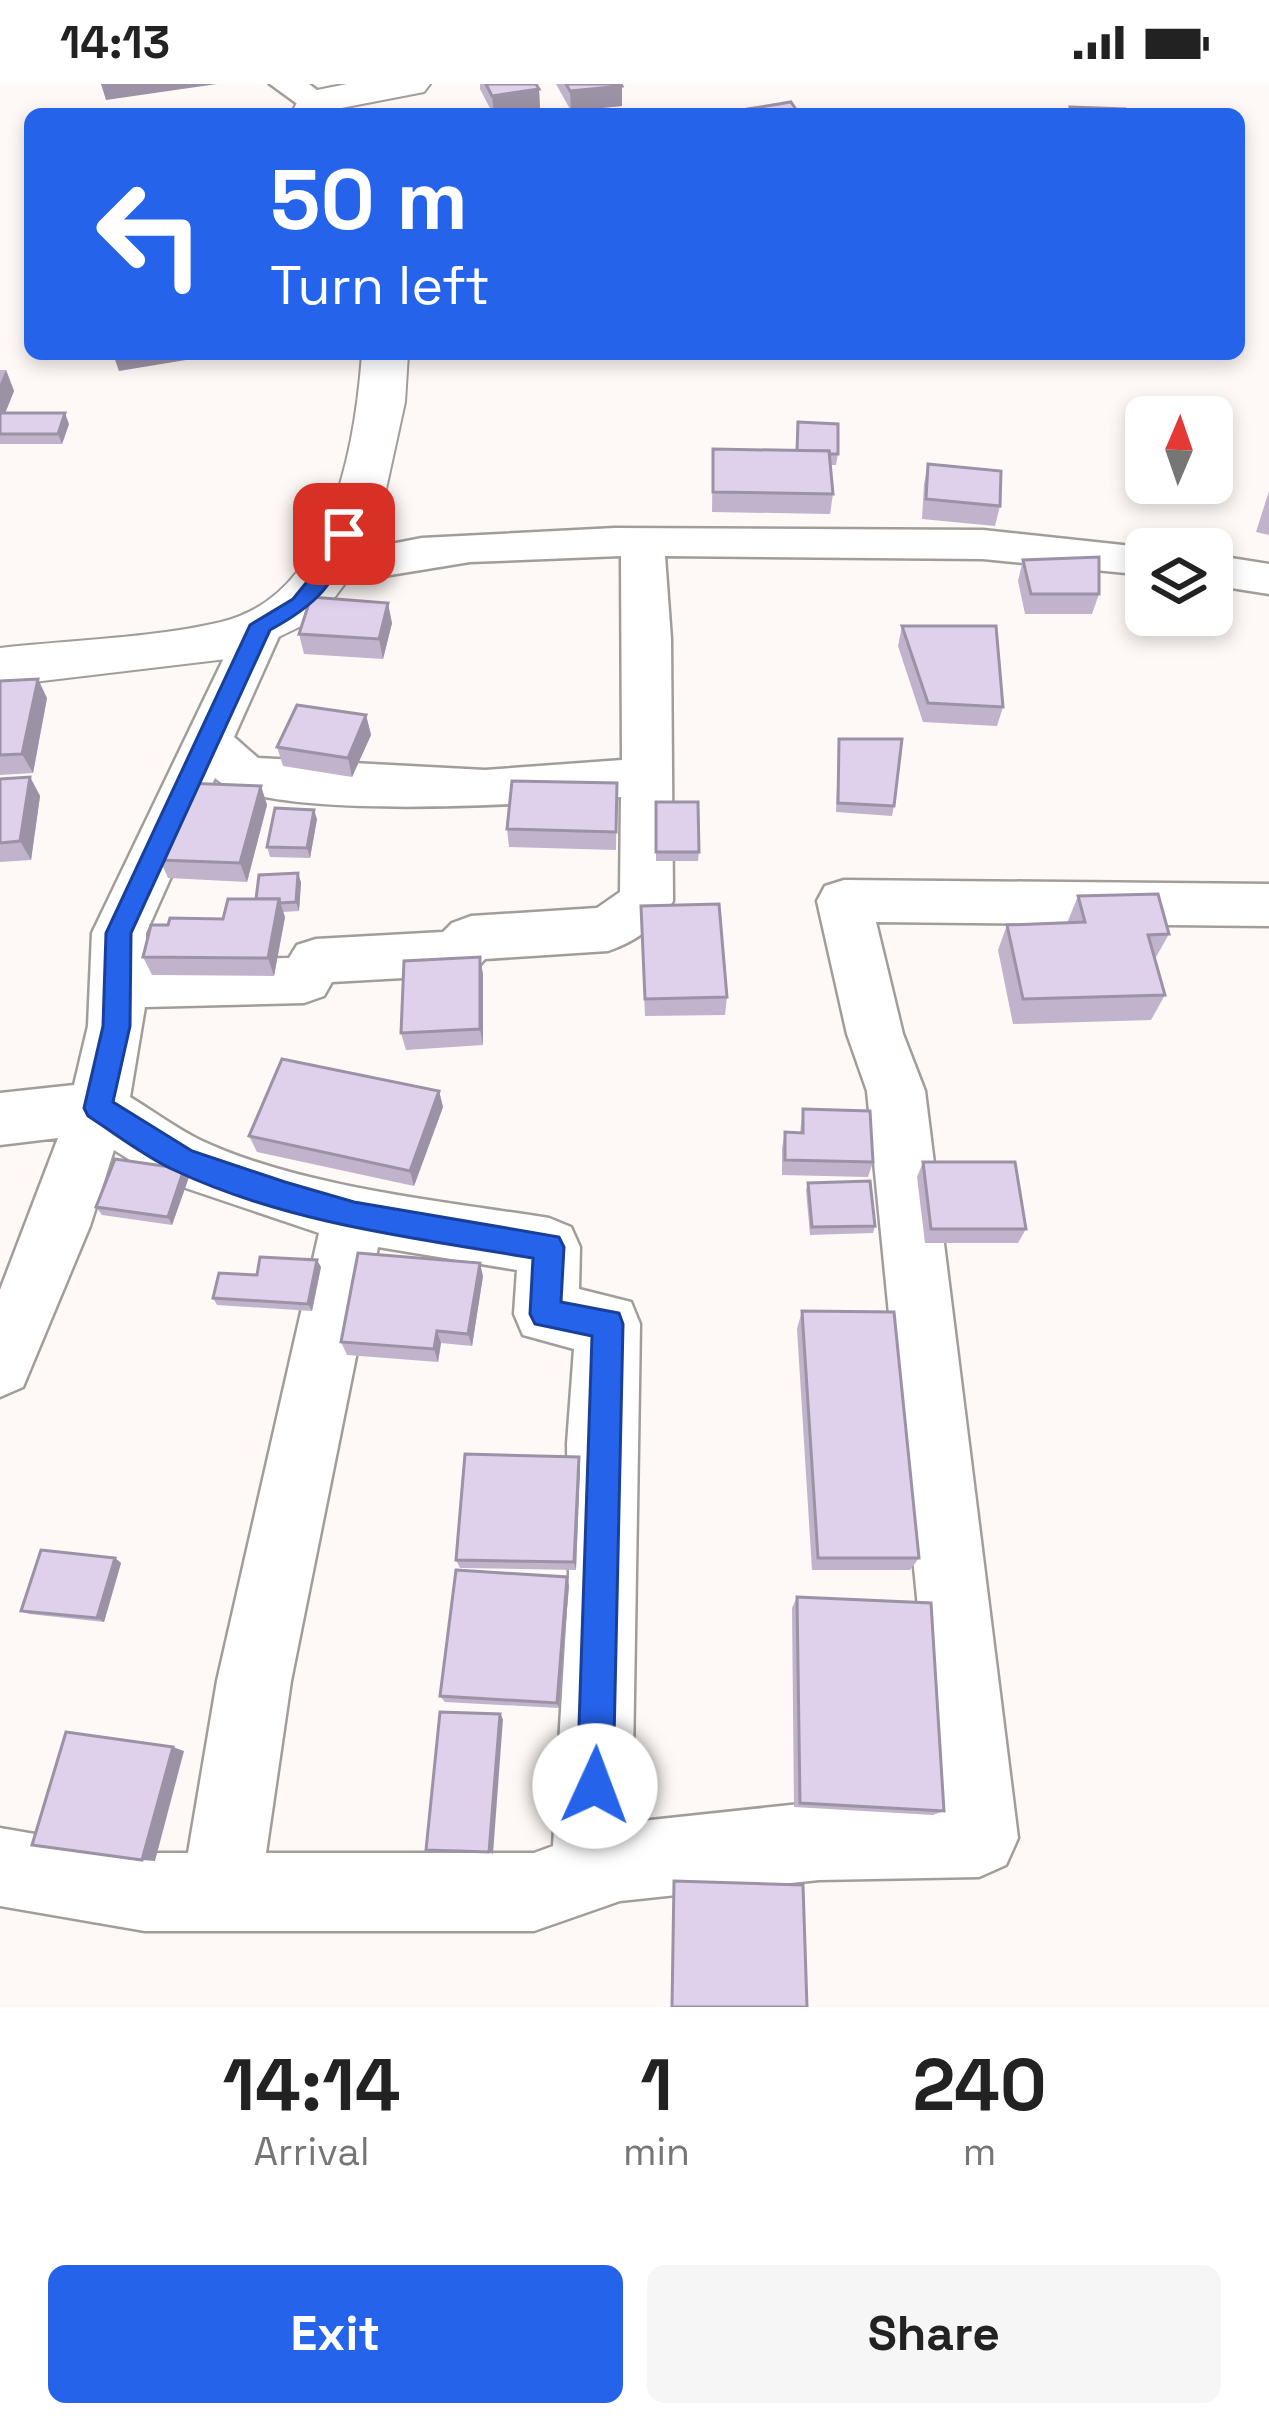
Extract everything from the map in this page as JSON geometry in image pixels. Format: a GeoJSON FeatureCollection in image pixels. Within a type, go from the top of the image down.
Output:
{"type":"FeatureCollection","features":[{"type":"Feature","properties":{"kind":"main road"},"geometry":{"type":"LineString","coordinates":[[304,100],[410,84]]}},
{"type":"Feature","properties":{"kind":"main road"},"geometry":{"type":"LineString","coordinates":[[0,667],[235,640],[301,604],[329,570],[359,498],[382,402],[385,360]]}},
{"type":"Feature","properties":{"kind":"street"},"geometry":{"type":"LineString","coordinates":[[329,570],[369,560],[456,552],[642,542],[924,541],[1047,546],[1125,557]]}},
{"type":"Feature","properties":{"kind":"street"},"geometry":{"type":"LineString","coordinates":[[117,985],[304,980],[316,961],[457,953],[471,938],[608,929],[646,902],[648,639],[642,542]]}},
{"type":"Feature","properties":{"kind":"street"},"geometry":{"type":"LineString","coordinates":[[1233,573],[1269,579]]}},
{"type":"Feature","properties":{"kind":"street"},"geometry":{"type":"LineString","coordinates":[[0,1365],[59,1226],[98,1108],[116,1026],[118,933],[261,625]]}},
{"type":"Feature","properties":{"kind":"street"},"geometry":{"type":"LineString","coordinates":[[208,743],[245,776],[346,785],[485,789],[644,777]]}},
{"type":"Feature","properties":{"kind":"street"},"geometry":{"type":"LineString","coordinates":[[0,1867],[146,1892],[534,1892],[620,1862],[819,1841],[979,1838],[896,1091],[875,1034],[844,901],[1269,904]]}},
{"type":"Feature","properties":{"kind":"street"},"geometry":{"type":"LineString","coordinates":[[0,1119],[98,1108],[183,1161],[354,1215],[549,1247],[546,1314],[608,1324],[601,1444],[604,1574],[591,1872]]}},
{"type":"Feature","properties":{"kind":"street"},"geometry":{"type":"LineString","coordinates":[[221,1893],[254,1681],[354,1215]]}},
{"type":"Feature","properties":{"kind":"building"},"geometry":{"type":"Polygon","coordinates":[[[486,84],[536,84],[539,89],[492,96],[486,84]]]}},
{"type":"Feature","properties":{"kind":"building"},"geometry":{"type":"Polygon","coordinates":[[[566,84],[621,84],[622,86],[570,91],[566,84]]]}},
{"type":"Feature","properties":{"kind":"building"},"geometry":{"type":"Polygon","coordinates":[[[791,102],[795,108],[754,108],[791,102]]]}},
{"type":"Feature","properties":{"kind":"building"},"geometry":{"type":"Polygon","coordinates":[[[0,413],[65,413],[58,434],[0,434],[0,413]]]}},
{"type":"Feature","properties":{"kind":"building"},"geometry":{"type":"Polygon","coordinates":[[[798,422],[838,424],[838,454],[797,451],[798,422]]]}},
{"type":"Feature","properties":{"kind":"building"},"geometry":{"type":"Polygon","coordinates":[[[713,449],[829,451],[833,494],[713,492],[713,449]]]}},
{"type":"Feature","properties":{"kind":"building"},"geometry":{"type":"Polygon","coordinates":[[[928,464],[1001,471],[1000,506],[926,499],[928,464]]]}},
{"type":"Feature","properties":{"kind":"building"},"geometry":{"type":"Polygon","coordinates":[[[1099,557],[1099,594],[1031,594],[1023,560],[1099,557]]]}},
{"type":"Feature","properties":{"kind":"building"},"geometry":{"type":"Polygon","coordinates":[[[311,597],[388,603],[379,639],[299,634],[311,597]]]}},
{"type":"Feature","properties":{"kind":"building"},"geometry":{"type":"Polygon","coordinates":[[[902,626],[996,626],[1003,707],[928,703],[902,626]]]}},
{"type":"Feature","properties":{"kind":"building"},"geometry":{"type":"Polygon","coordinates":[[[38,679],[22,754],[0,755],[0,681],[38,679]]]}},
{"type":"Feature","properties":{"kind":"building"},"geometry":{"type":"Polygon","coordinates":[[[297,705],[366,715],[348,758],[277,747],[297,705]]]}},
{"type":"Feature","properties":{"kind":"building"},"geometry":{"type":"Polygon","coordinates":[[[839,739],[902,739],[894,806],[838,803],[839,739]]]}},
{"type":"Feature","properties":{"kind":"building"},"geometry":{"type":"Polygon","coordinates":[[[30,777],[20,841],[0,843],[0,779],[30,777]]]}},
{"type":"Feature","properties":{"kind":"building"},"geometry":{"type":"Polygon","coordinates":[[[512,781],[617,783],[616,832],[507,829],[512,781]]]}},
{"type":"Feature","properties":{"kind":"building"},"geometry":{"type":"Polygon","coordinates":[[[184,783],[261,786],[240,863],[160,860],[184,783]]]}},
{"type":"Feature","properties":{"kind":"building"},"geometry":{"type":"Polygon","coordinates":[[[656,802],[698,802],[699,852],[656,852],[656,802]]]}},
{"type":"Feature","properties":{"kind":"building"},"geometry":{"type":"Polygon","coordinates":[[[275,808],[314,810],[307,848],[267,847],[275,808]]]}},
{"type":"Feature","properties":{"kind":"building"},"geometry":{"type":"Polygon","coordinates":[[[298,873],[296,902],[256,899],[259,875],[298,873]]]}},
{"type":"Feature","properties":{"kind":"building"},"geometry":{"type":"Polygon","coordinates":[[[1158,894],[1169,934],[1148,935],[1165,995],[1023,999],[1007,925],[1085,922],[1078,896],[1158,894]]]}},
{"type":"Feature","properties":{"kind":"building"},"geometry":{"type":"Polygon","coordinates":[[[228,899],[279,899],[268,958],[143,957],[151,925],[168,925],[170,918],[223,919],[228,899]]]}},
{"type":"Feature","properties":{"kind":"building"},"geometry":{"type":"Polygon","coordinates":[[[719,904],[727,997],[645,999],[641,906],[719,904]]]}},
{"type":"Feature","properties":{"kind":"building"},"geometry":{"type":"Polygon","coordinates":[[[480,957],[480,1029],[401,1033],[404,961],[480,957]]]}},
{"type":"Feature","properties":{"kind":"building"},"geometry":{"type":"Polygon","coordinates":[[[282,1059],[439,1091],[410,1171],[249,1136],[282,1059]]]}},
{"type":"Feature","properties":{"kind":"building"},"geometry":{"type":"Polygon","coordinates":[[[803,1109],[870,1111],[873,1162],[785,1160],[785,1132],[803,1133],[803,1109]]]}},
{"type":"Feature","properties":{"kind":"building"},"geometry":{"type":"Polygon","coordinates":[[[115,1159],[184,1169],[168,1217],[96,1207],[115,1159]]]}},
{"type":"Feature","properties":{"kind":"building"},"geometry":{"type":"Polygon","coordinates":[[[923,1162],[1015,1162],[1026,1229],[931,1229],[923,1162]]]}},
{"type":"Feature","properties":{"kind":"building"},"geometry":{"type":"Polygon","coordinates":[[[870,1181],[875,1226],[812,1227],[808,1183],[870,1181]]]}},
{"type":"Feature","properties":{"kind":"building"},"geometry":{"type":"Polygon","coordinates":[[[358,1253],[480,1263],[468,1334],[437,1331],[434,1349],[341,1342],[358,1253]]]}},
{"type":"Feature","properties":{"kind":"building"},"geometry":{"type":"Polygon","coordinates":[[[260,1257],[317,1260],[308,1304],[213,1298],[219,1273],[257,1275],[260,1257]]]}},
{"type":"Feature","properties":{"kind":"building"},"geometry":{"type":"Polygon","coordinates":[[[802,1311],[894,1312],[919,1558],[818,1558],[802,1311]]]}},
{"type":"Feature","properties":{"kind":"building"},"geometry":{"type":"Polygon","coordinates":[[[465,1454],[579,1457],[574,1562],[456,1560],[465,1454]]]}},
{"type":"Feature","properties":{"kind":"building"},"geometry":{"type":"Polygon","coordinates":[[[41,1550],[115,1558],[97,1618],[21,1611],[41,1550]]]}},
{"type":"Feature","properties":{"kind":"building"},"geometry":{"type":"Polygon","coordinates":[[[456,1570],[567,1577],[557,1703],[440,1696],[456,1570]]]}},
{"type":"Feature","properties":{"kind":"building"},"geometry":{"type":"Polygon","coordinates":[[[797,1597],[931,1603],[944,1811],[800,1803],[797,1597]]]}},
{"type":"Feature","properties":{"kind":"building"},"geometry":{"type":"Polygon","coordinates":[[[440,1712],[500,1714],[489,1852],[426,1850],[440,1712]]]}},
{"type":"Feature","properties":{"kind":"building"},"geometry":{"type":"Polygon","coordinates":[[[66,1732],[173,1747],[142,1860],[32,1845],[66,1732]]]}},
{"type":"Feature","properties":{"kind":"building"},"geometry":{"type":"Polygon","coordinates":[[[674,1881],[803,1885],[807,2007],[672,2007],[674,1881]]]}},
{"type":"Feature","properties":{"kind":"route"},"geometry":{"type":"LineString","coordinates":[[344,534],[329,570],[301,604],[261,625],[118,933],[116,1026],[98,1108],[183,1161],[285,1195],[354,1215],[549,1247],[546,1314],[608,1324],[601,1444],[604,1574],[595,1786]]}}]}
